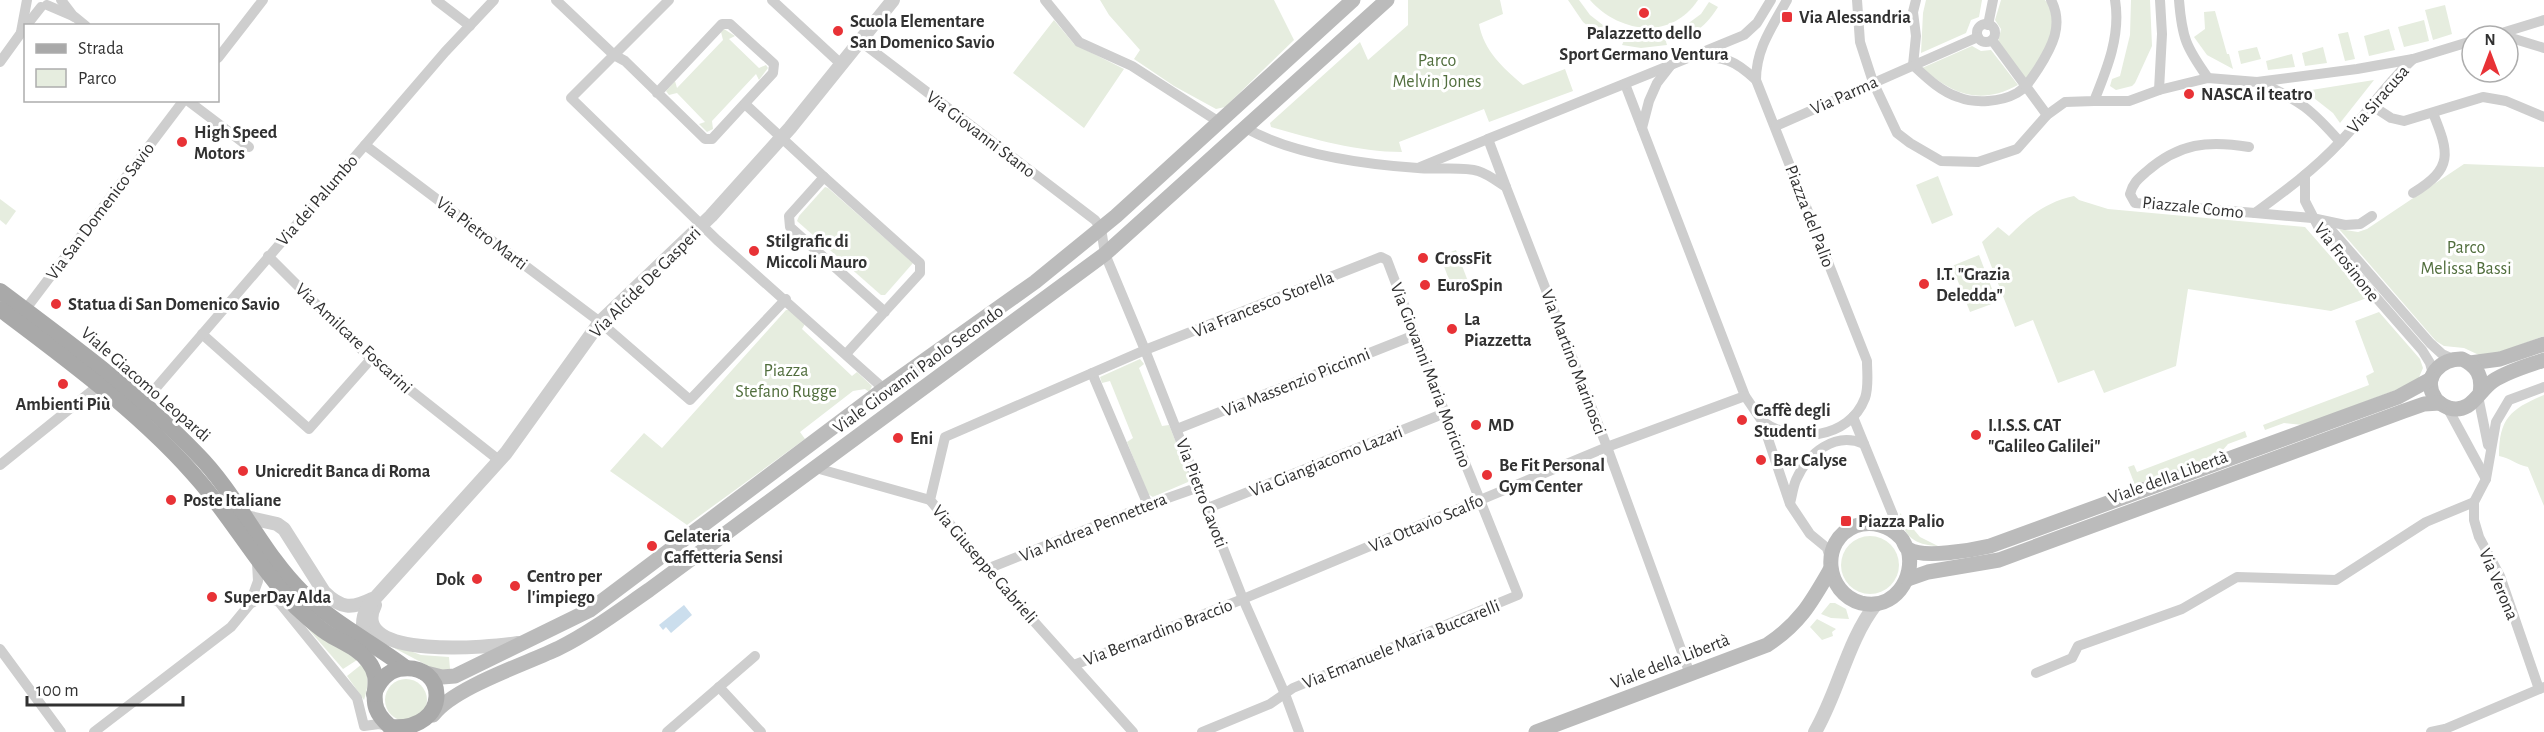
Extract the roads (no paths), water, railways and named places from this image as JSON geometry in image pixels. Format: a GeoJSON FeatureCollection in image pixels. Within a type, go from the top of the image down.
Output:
{"type":"FeatureCollection","features":[{"type":"Feature","properties":{"kind":"main road","name":"Viale Giovanni Paolo Secondo"},"geometry":{"type":"LineString","coordinates":[[414,670],[442,677],[455,676],[529,642],[590,610],[639,575],[884,389],[908,375],[1035,282],[1101,228],[1352,0]]}},
{"type":"Feature","properties":{"kind":"main road","name":"Viale Giovanni Paolo Secondo"},"geometry":{"type":"LineString","coordinates":[[433,716],[446,703],[471,688],[560,647],[650,590],[1105,254],[1386,0]]}},
{"type":"Feature","properties":{"kind":"main road","name":"Viale Giacomo Leopardi"},"geometry":{"type":"LineString","coordinates":[[0,291],[21,316],[162,442],[202,484],[276,584],[307,618],[369,662],[375,674],[376,711],[394,730]]}},
{"type":"Feature","properties":{"kind":"main road","name":"Viale Giacomo Leopardi"},"geometry":{"type":"LineString","coordinates":[[0,309],[21,316],[105,370],[143,403],[218,477],[303,593],[331,618],[433,684],[437,693],[437,705],[433,716]]}},
{"type":"Feature","properties":{"kind":"main road"},"geometry":{"type":"LineString","coordinates":[[2453,359],[2470,363],[2500,359],[2544,344]]}},
{"type":"Feature","properties":{"kind":"main road","name":"Viale della Libertà"},"geometry":{"type":"LineString","coordinates":[[1908,549],[1942,554],[1967,551],[2010,540],[2398,397],[2432,377],[2445,362],[2453,359]]}},
{"type":"Feature","properties":{"kind":"main road","name":"Viale della Libertà"},"geometry":{"type":"LineString","coordinates":[[1876,604],[1900,591],[1908,579],[1928,572],[1999,560],[2414,408],[2443,405],[2465,408],[2492,381],[2544,360]]}},
{"type":"Feature","properties":{"kind":"main road"},"geometry":{"type":"LineString","coordinates":[[2470,363],[2480,376],[2479,394]]}},
{"type":"Feature","properties":{"kind":"main road"},"geometry":{"type":"LineString","coordinates":[[2432,377],[2431,388],[2443,405]]}},
{"type":"Feature","properties":{"kind":"main road"},"geometry":{"type":"LineString","coordinates":[[884,389],[898,407]]}},
{"type":"Feature","properties":{"kind":"main road","name":"Viale della Libertà"},"geometry":{"type":"LineString","coordinates":[[1807,610],[1830,564],[1839,539],[1854,527],[1868,523],[1881,525],[1894,531]]}},
{"type":"Feature","properties":{"kind":"main road"},"geometry":{"type":"LineString","coordinates":[[1894,531],[1908,549],[1911,564],[1908,579]]}},
{"type":"Feature","properties":{"kind":"main road"},"geometry":{"type":"LineString","coordinates":[[1830,564],[1835,583],[1848,597],[1864,604],[1876,604]]}},
{"type":"Feature","properties":{"kind":"main road"},"geometry":{"type":"LineString","coordinates":[[639,575],[650,590]]}},
{"type":"Feature","properties":{"kind":"main road","name":"Viale della Libertà"},"geometry":{"type":"LineString","coordinates":[[1536,732],[1767,645],[1789,630],[1807,610],[1827,597],[1848,597]]}},
{"type":"Feature","properties":{"kind":"main road"},"geometry":{"type":"LineString","coordinates":[[374,694],[384,677],[394,670],[414,670]]}},
{"type":"Feature","properties":{"kind":"main road"},"geometry":{"type":"LineString","coordinates":[[394,730],[421,730],[433,716]]}},
{"type":"Feature","properties":{"kind":"street"},"geometry":{"type":"LineString","coordinates":[[24,24],[27,0],[36,6],[47,4],[75,17]]}},
{"type":"Feature","properties":{"kind":"street"},"geometry":{"type":"LineString","coordinates":[[61,0],[84,24]]}},
{"type":"Feature","properties":{"kind":"street"},"geometry":{"type":"LineString","coordinates":[[219,57],[263,0]]}},
{"type":"Feature","properties":{"kind":"street"},"geometry":{"type":"LineString","coordinates":[[436,0],[470,26]]}},
{"type":"Feature","properties":{"kind":"street","name":"Via dei Palumbo"},"geometry":{"type":"LineString","coordinates":[[143,403],[364,144],[494,0]]}},
{"type":"Feature","properties":{"kind":"street"},"geometry":{"type":"LineString","coordinates":[[556,0],[614,55],[625,61],[657,93],[705,139],[712,139],[745,104],[773,73],[774,64],[730,24],[722,24],[657,93]]}},
{"type":"Feature","properties":{"kind":"street"},"geometry":{"type":"LineString","coordinates":[[669,0],[571,98],[702,225],[884,389]]}},
{"type":"Feature","properties":{"kind":"street"},"geometry":{"type":"LineString","coordinates":[[772,0],[842,64]]}},
{"type":"Feature","properties":{"kind":"street","name":"Via Alcide De Gasperi"},"geometry":{"type":"LineString","coordinates":[[368,643],[363,635],[364,613],[500,461],[600,322],[702,225],[780,138],[893,0]]}},
{"type":"Feature","properties":{"kind":"street"},"geometry":{"type":"LineString","coordinates":[[1045,0],[1079,42],[1132,66],[1219,122]]}},
{"type":"Feature","properties":{"kind":"street","name":"Piazza del Palio"},"geometry":{"type":"LineString","coordinates":[[1488,139],[1744,34],[1757,23],[1771,0]]}},
{"type":"Feature","properties":{"kind":"street"},"geometry":{"type":"LineString","coordinates":[[1756,80],[1756,63],[1760,47],[1787,0]]}},
{"type":"Feature","properties":{"kind":"street"},"geometry":{"type":"LineString","coordinates":[[1857,0],[1860,42],[1873,82],[1897,133],[1941,160],[1978,162],[2017,149],[2047,115],[2065,102],[2094,101],[2109,64],[2115,36],[2115,0]]}},
{"type":"Feature","properties":{"kind":"street"},"geometry":{"type":"LineString","coordinates":[[1916,0],[1913,12],[1916,36],[1912,65],[1938,86],[1959,98],[1980,101],[2000,99],[2017,93],[2025,86],[2054,41],[2057,25],[2056,10],[2051,0]]}},
{"type":"Feature","properties":{"kind":"street"},"geometry":{"type":"LineString","coordinates":[[2159,90],[2162,34],[2160,0]]}},
{"type":"Feature","properties":{"kind":"street"},"geometry":{"type":"LineString","coordinates":[[2179,0],[2182,34],[2193,57],[2208,78]]}},
{"type":"Feature","properties":{"kind":"street"},"geometry":{"type":"LineString","coordinates":[[1988,24],[1992,1]]}},
{"type":"Feature","properties":{"kind":"street"},"geometry":{"type":"LineString","coordinates":[[28,24],[47,4]]}},
{"type":"Feature","properties":{"kind":"street"},"geometry":{"type":"LineString","coordinates":[[2520,29],[2544,20]]}},
{"type":"Feature","properties":{"kind":"street"},"geometry":{"type":"LineString","coordinates":[[1988,24],[1994,30],[1995,36],[1992,40],[1984,42],[1978,37],[1978,29],[1988,24]]}},
{"type":"Feature","properties":{"kind":"street"},"geometry":{"type":"LineString","coordinates":[[0,62],[24,28]]}},
{"type":"Feature","properties":{"kind":"street","name":"Via Parma"},"geometry":{"type":"LineString","coordinates":[[1776,126],[1978,37]]}},
{"type":"Feature","properties":{"kind":"street"},"geometry":{"type":"LineString","coordinates":[[1992,40],[2047,115]]}},
{"type":"Feature","properties":{"kind":"street","name":"Via Giovanni Stano"},"geometry":{"type":"LineString","coordinates":[[860,41],[1101,228]]}},
{"type":"Feature","properties":{"kind":"street"},"geometry":{"type":"LineString","coordinates":[[2520,41],[2544,48]]}},
{"type":"Feature","properties":{"kind":"street","name":"Via Siracusa"},"geometry":{"type":"LineString","coordinates":[[2094,101],[2129,101],[2159,90],[2208,78],[2257,82],[2357,69],[2413,58],[2460,44]]}},
{"type":"Feature","properties":{"kind":"street","name":"Piazza del Palio"},"geometry":{"type":"LineString","coordinates":[[1694,56],[1721,57],[1739,64],[1756,80],[1867,361],[1865,399],[1853,417]]}},
{"type":"Feature","properties":{"kind":"street","name":"Via Siracusa"},"geometry":{"type":"LineString","coordinates":[[2257,82],[2289,94],[2314,112],[2340,142],[2397,73],[2413,58]]}},
{"type":"Feature","properties":{"kind":"street"},"geometry":{"type":"LineString","coordinates":[[1642,129],[1649,101],[1657,83],[1671,65]]}},
{"type":"Feature","properties":{"kind":"street"},"geometry":{"type":"LineString","coordinates":[[1624,84],[1745,396],[1762,421],[1790,504],[1810,534],[1827,548],[1830,564]]}},
{"type":"Feature","properties":{"kind":"street"},"geometry":{"type":"LineString","coordinates":[[2371,105],[2391,118],[2404,120],[2483,97],[2506,101],[2544,117]]}},
{"type":"Feature","properties":{"kind":"street","name":"Via San Domenico Savio"},"geometry":{"type":"LineString","coordinates":[[21,316],[184,102]]}},
{"type":"Feature","properties":{"kind":"street"},"geometry":{"type":"LineString","coordinates":[[189,102],[249,147]]}},
{"type":"Feature","properties":{"kind":"street"},"geometry":{"type":"LineString","coordinates":[[745,104],[920,263],[920,273],[846,354]]}},
{"type":"Feature","properties":{"kind":"street"},"geometry":{"type":"LineString","coordinates":[[2413,193],[2438,172],[2446,160],[2444,141],[2433,113]]}},
{"type":"Feature","properties":{"kind":"street"},"geometry":{"type":"LineString","coordinates":[[1244,127],[1264,138],[1306,150],[1367,162],[1418,168],[1478,171],[1506,187]]}},
{"type":"Feature","properties":{"kind":"street"},"geometry":{"type":"LineString","coordinates":[[1418,168],[1488,139]]}},
{"type":"Feature","properties":{"kind":"street","name":"Via Martino Marinosci"},"geometry":{"type":"LineString","coordinates":[[1488,139],[1607,447],[1690,674]]}},
{"type":"Feature","properties":{"kind":"street","name":"Piazzale Como"},"geometry":{"type":"LineString","coordinates":[[2255,213],[2305,175],[2340,142]]}},
{"type":"Feature","properties":{"kind":"street","name":"Piazzale Como"},"geometry":{"type":"LineString","coordinates":[[2249,147],[2222,143],[2195,144],[2173,152],[2133,183],[2130,194],[2135,203],[2312,218],[2344,225],[2360,224],[2372,216]]}},
{"type":"Feature","properties":{"kind":"street","name":"Via Pietro Marti"},"geometry":{"type":"LineString","coordinates":[[364,144],[600,322],[690,400],[786,299]]}},
{"type":"Feature","properties":{"kind":"street"},"geometry":{"type":"LineString","coordinates":[[2305,175],[2305,201],[2312,218]]}},
{"type":"Feature","properties":{"kind":"street"},"geometry":{"type":"LineString","coordinates":[[824,177],[789,216],[790,227],[885,312]]}},
{"type":"Feature","properties":{"kind":"street","name":"Via Frosinone"},"geometry":{"type":"LineString","coordinates":[[2312,218],[2332,231],[2430,343],[2442,354],[2453,359]]}},
{"type":"Feature","properties":{"kind":"street","name":"Via Frosinone"},"geometry":{"type":"LineString","coordinates":[[2312,218],[2324,238],[2422,350],[2430,363],[2432,377]]}},
{"type":"Feature","properties":{"kind":"street","name":"Via Pietro Cavoti"},"geometry":{"type":"LineString","coordinates":[[1101,228],[1105,254],[1177,429],[1243,599],[1285,694],[1299,732]]}},
{"type":"Feature","properties":{"kind":"street","name":"Via Amilcare Foscarini"},"geometry":{"type":"LineString","coordinates":[[268,256],[371,359],[500,461]]}},
{"type":"Feature","properties":{"kind":"street","name":"Via Francesco Storella"},"geometry":{"type":"LineString","coordinates":[[1145,350],[1381,256]]}},
{"type":"Feature","properties":{"kind":"street","name":"Via Giovanni Maria Moricino"},"geometry":{"type":"LineString","coordinates":[[1381,256],[1387,260],[1445,414],[1518,596]]}},
{"type":"Feature","properties":{"kind":"street"},"geometry":{"type":"LineString","coordinates":[[202,334],[309,429],[371,359]]}},
{"type":"Feature","properties":{"kind":"street","name":"Via Massenzio Piccinni"},"geometry":{"type":"LineString","coordinates":[[1177,429],[1415,335]]}},
{"type":"Feature","properties":{"kind":"street","name":"Via Giuseppe Gabrieli"},"geometry":{"type":"LineString","coordinates":[[1133,732],[987,569],[930,500],[945,437],[1145,350]]}},
{"type":"Feature","properties":{"kind":"street"},"geometry":{"type":"LineString","coordinates":[[1092,373],[1148,505]]}},
{"type":"Feature","properties":{"kind":"street"},"geometry":{"type":"LineString","coordinates":[[0,465],[98,386]]}},
{"type":"Feature","properties":{"kind":"street"},"geometry":{"type":"LineString","coordinates":[[2036,673],[2072,658],[2078,646],[2182,609],[2237,577],[2336,580],[2426,522],[2474,502],[2486,479],[2496,422],[2509,400],[2544,387]]}},
{"type":"Feature","properties":{"kind":"street"},"geometry":{"type":"LineString","coordinates":[[2479,394],[2490,452]]}},
{"type":"Feature","properties":{"kind":"street","name":"Via Ottavio Scalfo"},"geometry":{"type":"LineString","coordinates":[[1243,599],[1607,447],[1745,396]]}},
{"type":"Feature","properties":{"kind":"street"},"geometry":{"type":"LineString","coordinates":[[2443,405],[2486,479]]}},
{"type":"Feature","properties":{"kind":"street","name":"Via Giangiacomo Lazari"},"geometry":{"type":"LineString","coordinates":[[1208,508],[1445,414]]}},
{"type":"Feature","properties":{"kind":"street"},"geometry":{"type":"LineString","coordinates":[[1762,421],[1775,430],[1813,436],[1834,430],[1853,417],[1893,515],[1894,531]]}},
{"type":"Feature","properties":{"kind":"street"},"geometry":{"type":"LineString","coordinates":[[1790,504],[1795,480],[1818,447],[1818,440],[1813,436]]}},
{"type":"Feature","properties":{"kind":"street"},"geometry":{"type":"LineString","coordinates":[[1814,454],[1838,440],[1852,439],[1864,444]]}},
{"type":"Feature","properties":{"kind":"street"},"geometry":{"type":"LineString","coordinates":[[816,468],[930,500]]}},
{"type":"Feature","properties":{"kind":"street","name":"Via Andrea Pennettera"},"geometry":{"type":"LineString","coordinates":[[987,569],[1199,486]]}},
{"type":"Feature","properties":{"kind":"street","name":"Via Verona"},"geometry":{"type":"LineString","coordinates":[[2474,502],[2474,520],[2479,537],[2500,576],[2541,688]]}},
{"type":"Feature","properties":{"kind":"street"},"geometry":{"type":"LineString","coordinates":[[246,517],[277,524],[284,529],[324,592],[331,598],[353,607],[380,596]]}},
{"type":"Feature","properties":{"kind":"street"},"geometry":{"type":"LineString","coordinates":[[94,732],[231,627],[250,604],[258,581],[255,554]]}},
{"type":"Feature","properties":{"kind":"street"},"geometry":{"type":"LineString","coordinates":[[250,604],[264,596],[274,598],[290,614],[357,698],[360,729],[379,724],[394,730]]}},
{"type":"Feature","properties":{"kind":"street"},"geometry":{"type":"LineString","coordinates":[[380,596],[371,612],[373,628],[378,633],[396,640],[418,646],[451,649],[529,642]]}},
{"type":"Feature","properties":{"kind":"street","name":"Via Emanuele Maria Buccarelli"},"geometry":{"type":"LineString","coordinates":[[1285,694],[1293,688],[1518,596]]}},
{"type":"Feature","properties":{"kind":"street"},"geometry":{"type":"LineString","coordinates":[[1848,597],[1856,619],[1851,649]]}},
{"type":"Feature","properties":{"kind":"street","name":"Via Bernardino Braccio"},"geometry":{"type":"LineString","coordinates":[[1074,665],[1243,599]]}},
{"type":"Feature","properties":{"kind":"street"},"geometry":{"type":"LineString","coordinates":[[1816,731],[1829,708],[1861,627],[1876,604]]}},
{"type":"Feature","properties":{"kind":"street"},"geometry":{"type":"LineString","coordinates":[[0,649],[59,731]]}},
{"type":"Feature","properties":{"kind":"street"},"geometry":{"type":"LineString","coordinates":[[667,732],[755,656]]}},
{"type":"Feature","properties":{"kind":"street"},"geometry":{"type":"LineString","coordinates":[[719,687],[761,732]]}},
{"type":"Feature","properties":{"kind":"street"},"geometry":{"type":"LineString","coordinates":[[2431,732],[2445,729],[2541,688]]}},
{"type":"Feature","properties":{"kind":"street"},"geometry":{"type":"LineString","coordinates":[[1202,732],[1270,704],[1285,694]]}},
{"type":"Feature","properties":{"kind":"water"},"geometry":{"type":"Polygon","coordinates":[[[684,605],[692,615],[671,633],[666,627],[663,630],[659,625],[684,605]]]}},
{"type":"Feature","properties":{"kind":"place","name":"Palazzetto dello Sport Germano Ventura"},"geometry":{"type":"Point","coordinates":[1644,13]}},
{"type":"Feature","properties":{"kind":"place","name":"Via Alessandria"},"geometry":{"type":"Point","coordinates":[1787,17]}},
{"type":"Feature","properties":{"kind":"place","name":"Scuola Elementare San Domenico Savio"},"geometry":{"type":"Point","coordinates":[838,31]}},
{"type":"Feature","properties":{"kind":"place","name":"NASCA il teatro"},"geometry":{"type":"Point","coordinates":[2189,94]}},
{"type":"Feature","properties":{"kind":"place","name":"High Speed Motors"},"geometry":{"type":"Point","coordinates":[182,142]}},
{"type":"Feature","properties":{"kind":"place","name":"Stilgrafic di Miccoli Mauro"},"geometry":{"type":"Point","coordinates":[754,251]}},
{"type":"Feature","properties":{"kind":"place","name":"CrossFit"},"geometry":{"type":"Point","coordinates":[1423,258]}},
{"type":"Feature","properties":{"kind":"place","name":"I.T. \"Grazia Deledda\""},"geometry":{"type":"Point","coordinates":[1924,284]}},
{"type":"Feature","properties":{"kind":"place","name":"EuroSpin"},"geometry":{"type":"Point","coordinates":[1425,285]}},
{"type":"Feature","properties":{"kind":"place","name":"Statua di San Domenico Savio"},"geometry":{"type":"Point","coordinates":[56,304]}},
{"type":"Feature","properties":{"kind":"place","name":"La Piazzetta"},"geometry":{"type":"Point","coordinates":[1452,329]}},
{"type":"Feature","properties":{"kind":"place","name":"Ambienti Più"},"geometry":{"type":"Point","coordinates":[63,384]}},
{"type":"Feature","properties":{"kind":"place","name":"Caffè degli Studenti"},"geometry":{"type":"Point","coordinates":[1742,420]}},
{"type":"Feature","properties":{"kind":"place","name":"MD"},"geometry":{"type":"Point","coordinates":[1476,425]}},
{"type":"Feature","properties":{"kind":"place","name":"I.I.S.S. CAT \"Galileo Galilei\""},"geometry":{"type":"Point","coordinates":[1976,435]}},
{"type":"Feature","properties":{"kind":"place","name":"Eni"},"geometry":{"type":"Point","coordinates":[898,438]}},
{"type":"Feature","properties":{"kind":"place","name":"Bar Calyse"},"geometry":{"type":"Point","coordinates":[1761,460]}},
{"type":"Feature","properties":{"kind":"place","name":"Unicredit Banca di Roma"},"geometry":{"type":"Point","coordinates":[243,471]}},
{"type":"Feature","properties":{"kind":"place","name":"Be Fit Personal Gym Center"},"geometry":{"type":"Point","coordinates":[1487,475]}},
{"type":"Feature","properties":{"kind":"place","name":"Poste Italiane"},"geometry":{"type":"Point","coordinates":[171,500]}},
{"type":"Feature","properties":{"kind":"place","name":"Piazza Palio"},"geometry":{"type":"Point","coordinates":[1846,521]}},
{"type":"Feature","properties":{"kind":"place","name":"Gelateria Caffetteria Sensi"},"geometry":{"type":"Point","coordinates":[652,546]}},
{"type":"Feature","properties":{"kind":"place","name":"Dok"},"geometry":{"type":"Point","coordinates":[477,579]}},
{"type":"Feature","properties":{"kind":"place","name":"Centro per l'impiego"},"geometry":{"type":"Point","coordinates":[515,586]}},
{"type":"Feature","properties":{"kind":"place","name":"SuperDay Alda"},"geometry":{"type":"Point","coordinates":[212,597]}},
{"type":"Feature","properties":{"kind":"park label","name":"Parco Melvin Jones"},"geometry":{"type":"Point","coordinates":[1437,70]}},
{"type":"Feature","properties":{"kind":"park label","name":"Parco Melissa Bassi"},"geometry":{"type":"Point","coordinates":[2466,257]}},
{"type":"Feature","properties":{"kind":"park label","name":"Piazza Stefano Rugge"},"geometry":{"type":"Point","coordinates":[786,380]}}]}
